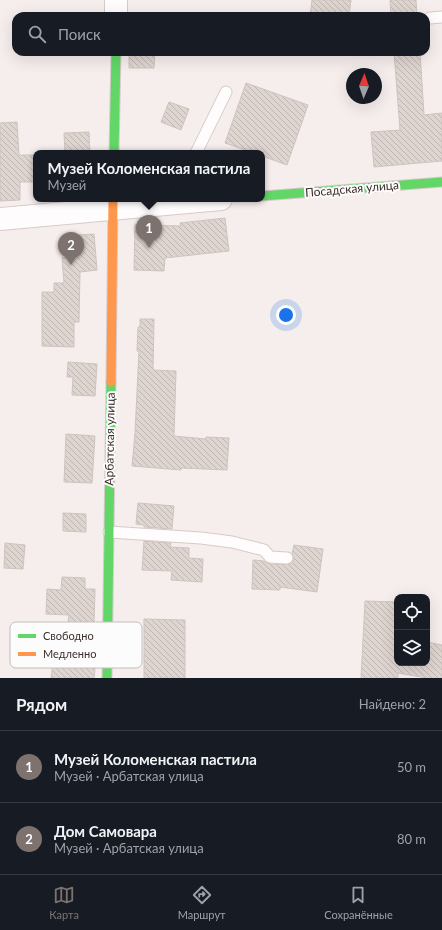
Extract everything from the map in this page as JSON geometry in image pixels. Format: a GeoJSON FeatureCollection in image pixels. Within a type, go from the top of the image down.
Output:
{"type":"FeatureCollection","features":[{"type":"Feature","properties":{"kind":"street"},"geometry":{"type":"LineString","coordinates":[[116,0],[116,12]]}},
{"type":"Feature","properties":{"kind":"street"},"geometry":{"type":"LineString","coordinates":[[114,150],[116,56]]}},
{"type":"Feature","properties":{"kind":"street","name":"Посадская улица"},"geometry":{"type":"LineString","coordinates":[[265,196],[442,182]]}},
{"type":"Feature","properties":{"kind":"street"},"geometry":{"type":"LineString","coordinates":[[0,219],[113,204],[153,202]]}},
{"type":"Feature","properties":{"kind":"street","name":"Арбатская улица"},"geometry":{"type":"LineString","coordinates":[[108,622],[113,204]]}},
{"type":"Feature","properties":{"kind":"street","name":"Арбатская улица"},"geometry":{"type":"LineString","coordinates":[[107,668],[107,678]]}},
{"type":"Feature","properties":{"kind":"lane"},"geometry":{"type":"LineString","coordinates":[[430,18],[442,17]]}},
{"type":"Feature","properties":{"kind":"lane"},"geometry":{"type":"LineString","coordinates":[[197,150],[226,92]]}},
{"type":"Feature","properties":{"kind":"lane"},"geometry":{"type":"LineString","coordinates":[[109,532],[201,538],[232,542],[264,550],[270,557],[287,558]]}},
{"type":"Feature","properties":{"kind":"building"},"geometry":{"type":"Polygon","coordinates":[[[312,0],[351,0],[350,12],[310,12],[312,0]]]}},
{"type":"Feature","properties":{"kind":"building"},"geometry":{"type":"Polygon","coordinates":[[[390,0],[416,0],[417,12],[391,12],[390,0]]]}},
{"type":"Feature","properties":{"kind":"building"},"geometry":{"type":"Polygon","coordinates":[[[129,56],[155,56],[154,68],[129,68],[129,56]]]}},
{"type":"Feature","properties":{"kind":"building"},"geometry":{"type":"Polygon","coordinates":[[[394,56],[420,56],[424,115],[442,113],[442,161],[374,167],[371,132],[400,130],[394,56]]]}},
{"type":"Feature","properties":{"kind":"building"},"geometry":{"type":"Polygon","coordinates":[[[246,83],[308,105],[287,165],[265,157],[265,150],[245,150],[225,143],[246,83]]]}},
{"type":"Feature","properties":{"kind":"building"},"geometry":{"type":"Polygon","coordinates":[[[169,102],[189,109],[181,130],[161,122],[169,102]]]}},
{"type":"Feature","properties":{"kind":"building"},"geometry":{"type":"Polygon","coordinates":[[[17,122],[19,155],[33,155],[33,182],[20,182],[20,200],[0,201],[0,123],[17,122]]]}},
{"type":"Feature","properties":{"kind":"building"},"geometry":{"type":"Polygon","coordinates":[[[89,132],[90,150],[65,150],[64,133],[89,132]]]}},
{"type":"Feature","properties":{"kind":"building"},"geometry":{"type":"Polygon","coordinates":[[[225,218],[229,251],[165,258],[164,271],[134,270],[135,225],[181,226],[180,223],[225,218]]]}},
{"type":"Feature","properties":{"kind":"building"},"geometry":{"type":"Polygon","coordinates":[[[94,234],[97,270],[80,272],[79,322],[74,322],[74,347],[42,346],[42,292],[54,292],[54,283],[64,283],[62,258],[67,257],[66,236],[94,234]]]}},
{"type":"Feature","properties":{"kind":"building"},"geometry":{"type":"Polygon","coordinates":[[[140,319],[154,319],[153,370],[176,371],[174,436],[206,439],[206,437],[229,438],[227,470],[181,468],[181,470],[132,466],[139,351],[137,351],[138,327],[140,327],[140,319]]]}},
{"type":"Feature","properties":{"kind":"building"},"geometry":{"type":"Polygon","coordinates":[[[68,362],[97,364],[95,396],[72,395],[73,377],[67,377],[68,362]]]}},
{"type":"Feature","properties":{"kind":"building"},"geometry":{"type":"Polygon","coordinates":[[[66,434],[95,436],[92,483],[64,482],[66,434]]]}},
{"type":"Feature","properties":{"kind":"building"},"geometry":{"type":"Polygon","coordinates":[[[138,503],[174,506],[172,529],[144,527],[144,525],[136,524],[138,503]]]}},
{"type":"Feature","properties":{"kind":"building"},"geometry":{"type":"Polygon","coordinates":[[[63,513],[86,514],[86,532],[63,531],[63,513]]]}},
{"type":"Feature","properties":{"kind":"building"},"geometry":{"type":"Polygon","coordinates":[[[144,541],[171,543],[170,547],[189,548],[189,558],[203,559],[202,582],[171,580],[172,571],[142,570],[144,541]]]}},
{"type":"Feature","properties":{"kind":"building"},"geometry":{"type":"Polygon","coordinates":[[[5,543],[25,545],[23,569],[4,568],[5,543]]]}},
{"type":"Feature","properties":{"kind":"building"},"geometry":{"type":"Polygon","coordinates":[[[294,545],[323,549],[317,592],[280,587],[280,590],[252,589],[253,560],[264,561],[270,564],[290,564],[294,559],[292,554],[294,545]]]}},
{"type":"Feature","properties":{"kind":"building"},"geometry":{"type":"Polygon","coordinates":[[[62,577],[85,578],[85,589],[95,589],[94,622],[68,622],[69,615],[46,614],[47,589],[61,590],[62,577]]]}},
{"type":"Feature","properties":{"kind":"building"},"geometry":{"type":"Polygon","coordinates":[[[365,601],[394,602],[394,666],[430,666],[430,643],[442,645],[442,678],[427,678],[398,673],[398,678],[361,678],[365,601]]]}},
{"type":"Feature","properties":{"kind":"building"},"geometry":{"type":"Polygon","coordinates":[[[144,619],[185,620],[185,678],[144,678],[144,619]]]}},
{"type":"Feature","properties":{"kind":"building"},"geometry":{"type":"Polygon","coordinates":[[[52,668],[95,668],[94,678],[51,678],[52,668]]]}},
{"type":"Feature","properties":{"kind":"traffic: fast"},"geometry":{"type":"LineString","coordinates":[[114,150],[116,56]]}},
{"type":"Feature","properties":{"kind":"traffic: fast"},"geometry":{"type":"LineString","coordinates":[[265,196],[442,182]]}},
{"type":"Feature","properties":{"kind":"traffic: fast"},"geometry":{"type":"LineString","coordinates":[[108,622],[111,382]]}},
{"type":"Feature","properties":{"kind":"traffic: fast"},"geometry":{"type":"LineString","coordinates":[[107,668],[107,678]]}},
{"type":"Feature","properties":{"kind":"traffic: slow"},"geometry":{"type":"LineString","coordinates":[[111,382],[113,202]]}},
{"type":"Feature","properties":{"kind":"place","name":"Музей Коломенская пастила"},"geometry":{"type":"Point","coordinates":[149,248]}},
{"type":"Feature","properties":{"kind":"place","name":"Дом Самовара"},"geometry":{"type":"Point","coordinates":[71,265]}}]}
